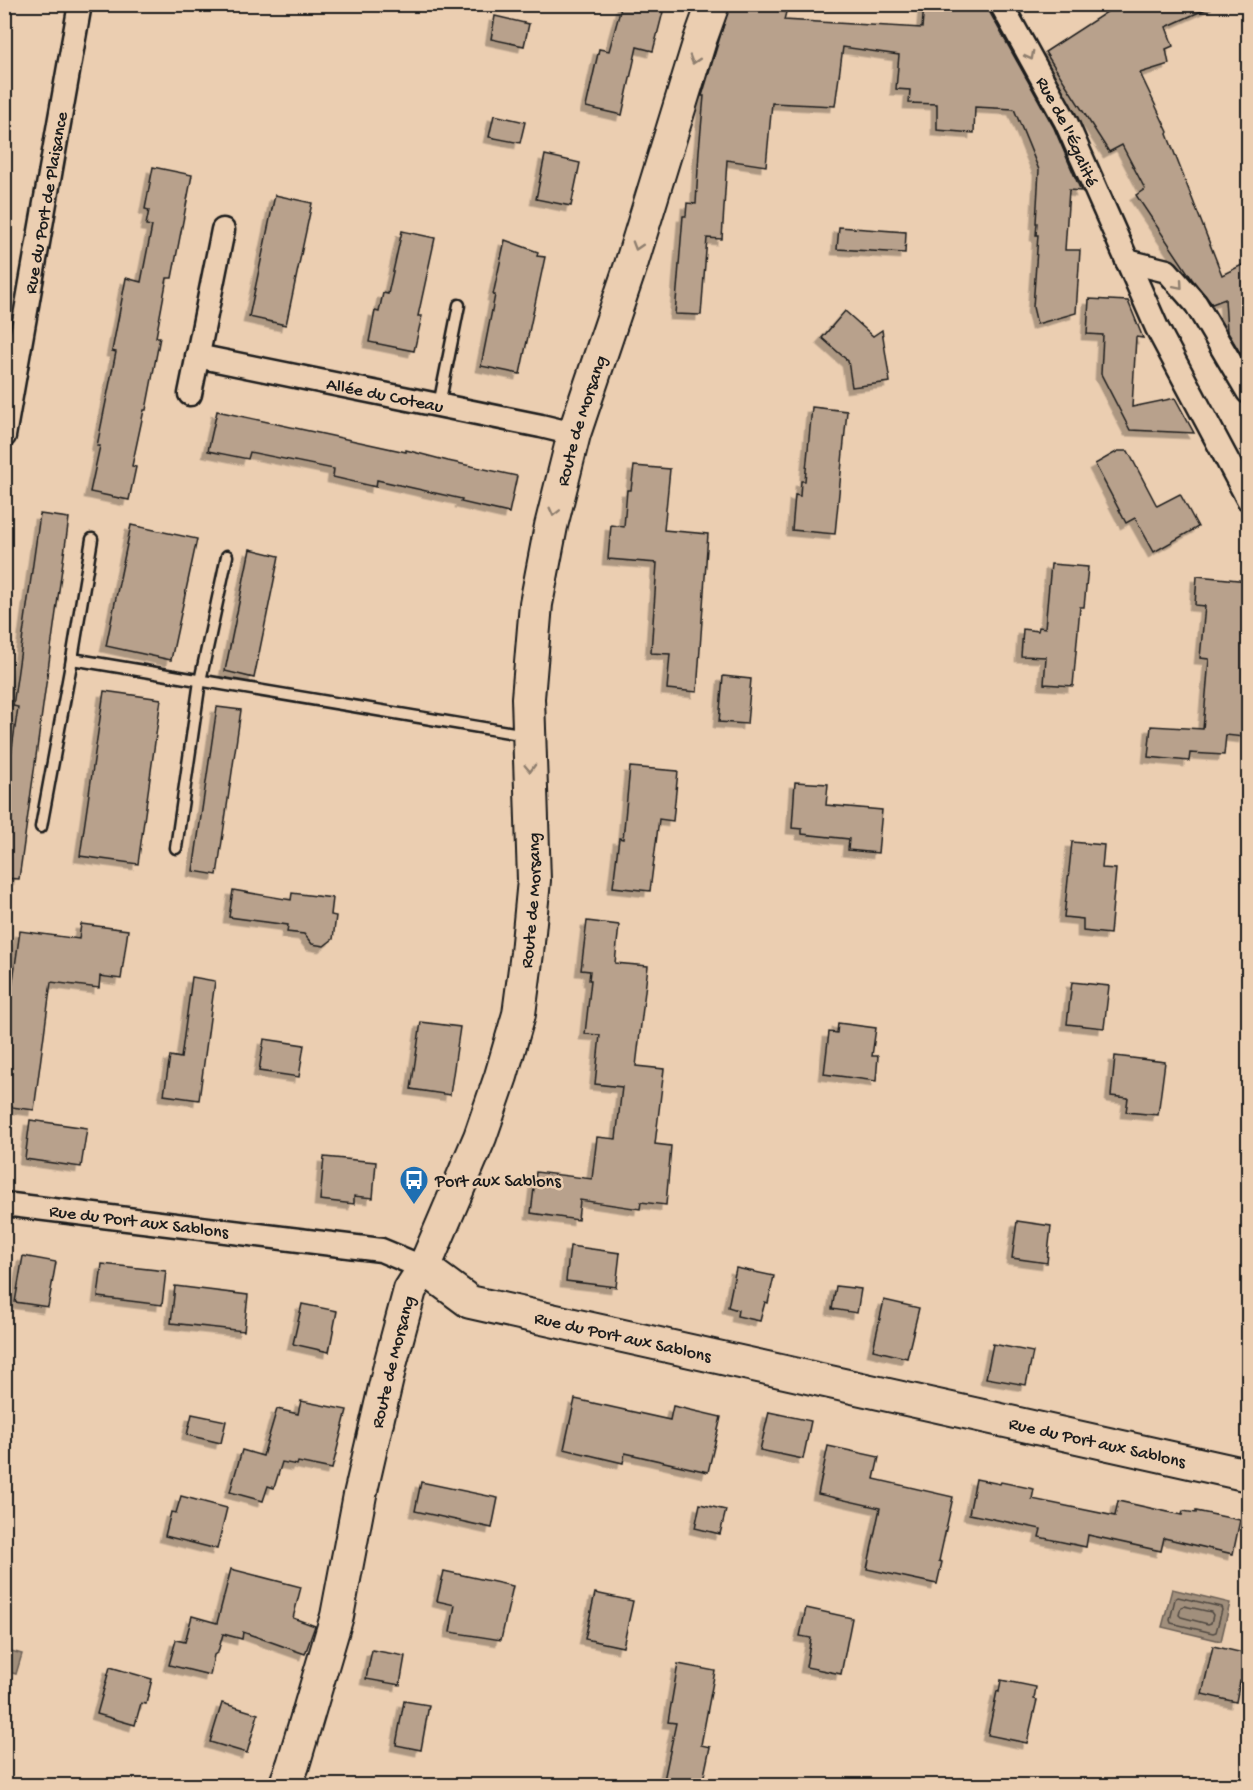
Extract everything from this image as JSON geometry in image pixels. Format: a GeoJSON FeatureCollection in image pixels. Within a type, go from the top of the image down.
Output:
{"type":"FeatureCollection","features":[{"type":"Feature","properties":{"kind":"street","name":"Route de Morsang"},"geometry":{"type":"LineString","coordinates":[[285,1785],[337,1616],[360,1495],[410,1290],[424,1268],[480,1137],[519,1014],[534,880],[528,698],[536,604],[551,526],[574,434],[631,265],[713,4]]}},
{"type":"Feature","properties":{"kind":"street","name":"Rue de l'Égalité"},"geometry":{"type":"LineString","coordinates":[[1001,4],[1066,122],[1157,328],[1248,499]]}},
{"type":"Feature","properties":{"kind":"street","name":"Rue du Port de Plaisance"},"geometry":{"type":"LineString","coordinates":[[4,436],[13,335],[78,5]]}},
{"type":"Feature","properties":{"kind":"street"},"geometry":{"type":"LineString","coordinates":[[190,394],[223,230]]}},
{"type":"Feature","properties":{"kind":"street"},"geometry":{"type":"LineString","coordinates":[[1127,261],[1167,271],[1196,304],[1248,392]]}},
{"type":"Feature","properties":{"kind":"street","name":"Allée du Coteau"},"geometry":{"type":"LineString","coordinates":[[197,356],[574,434]]}},
{"type":"Feature","properties":{"kind":"street","name":"Rue du Port aux Sablons"},"geometry":{"type":"LineString","coordinates":[[4,1204],[381,1250],[424,1268],[470,1302],[1248,1475]]}},
{"type":"Feature","properties":{"kind":"lane"},"geometry":{"type":"LineString","coordinates":[[439,405],[459,305]]}},
{"type":"Feature","properties":{"kind":"lane"},"geometry":{"type":"LineString","coordinates":[[41,827],[92,539]]}},
{"type":"Feature","properties":{"kind":"lane"},"geometry":{"type":"LineString","coordinates":[[176,848],[200,681],[227,556]]}},
{"type":"Feature","properties":{"kind":"lane"},"geometry":{"type":"LineString","coordinates":[[72,659],[530,735]]}},
{"type":"Feature","properties":{"kind":"water"},"geometry":{"type":"Polygon","coordinates":[[[1172,1589],[1230,1603],[1221,1641],[1162,1627],[1172,1589]]]}},
{"type":"Feature","properties":{"kind":"water"},"geometry":{"type":"Polygon","coordinates":[[[4,1649],[22,1654],[16,1674],[5,1671],[4,1649]]]}},
{"type":"Feature","properties":{"kind":"building"},"geometry":{"type":"Polygon","coordinates":[[[622,4],[662,4],[661,11],[663,12],[653,51],[637,47],[622,115],[586,107],[599,49],[609,51],[622,4]]]}},
{"type":"Feature","properties":{"kind":"building"},"geometry":{"type":"Polygon","coordinates":[[[730,4],[788,4],[784,20],[922,28],[924,4],[988,4],[989,11],[1054,128],[1081,191],[1069,190],[1065,250],[1080,250],[1076,313],[1037,324],[1033,307],[1038,235],[1036,235],[1036,223],[1039,170],[1014,109],[975,107],[974,133],[937,130],[937,104],[909,103],[910,90],[896,89],[899,55],[843,47],[835,106],[772,103],[766,166],[727,160],[722,239],[707,238],[701,315],[675,314],[683,216],[686,216],[687,203],[696,204],[704,96],[702,96],[730,4]]]}},
{"type":"Feature","properties":{"kind":"building"},"geometry":{"type":"Polygon","coordinates":[[[1119,4],[1217,4],[1166,27],[1173,46],[1166,49],[1169,64],[1140,73],[1168,132],[1222,275],[1248,262],[1248,366],[1227,331],[1225,299],[1212,304],[1192,279],[1136,195],[1145,189],[1122,145],[1109,152],[1045,52],[1119,4]]]}},
{"type":"Feature","properties":{"kind":"building"},"geometry":{"type":"Polygon","coordinates":[[[495,16],[529,24],[524,46],[491,39],[495,16]]]}},
{"type":"Feature","properties":{"kind":"building"},"geometry":{"type":"Polygon","coordinates":[[[494,115],[525,122],[520,143],[489,137],[494,115]]]}},
{"type":"Feature","properties":{"kind":"building"},"geometry":{"type":"Polygon","coordinates":[[[545,155],[580,163],[571,206],[536,199],[545,155]]]}},
{"type":"Feature","properties":{"kind":"building"},"geometry":{"type":"Polygon","coordinates":[[[153,167],[192,175],[172,278],[167,278],[156,337],[160,337],[146,410],[144,410],[132,466],[136,467],[129,500],[90,492],[116,352],[112,351],[126,278],[141,282],[152,226],[146,225],[149,210],[145,209],[153,167]]]}},
{"type":"Feature","properties":{"kind":"building"},"geometry":{"type":"Polygon","coordinates":[[[275,195],[312,203],[286,325],[249,317],[275,195]]]}},
{"type":"Feature","properties":{"kind":"building"},"geometry":{"type":"Polygon","coordinates":[[[839,227],[906,232],[905,253],[837,249],[839,227]]]}},
{"type":"Feature","properties":{"kind":"building"},"geometry":{"type":"Polygon","coordinates":[[[402,231],[435,238],[418,316],[422,316],[414,351],[369,342],[375,311],[379,312],[383,293],[388,294],[402,231]]]}},
{"type":"Feature","properties":{"kind":"building"},"geometry":{"type":"Polygon","coordinates":[[[505,240],[538,252],[537,256],[545,257],[520,374],[481,366],[505,240]]]}},
{"type":"Feature","properties":{"kind":"building"},"geometry":{"type":"Polygon","coordinates":[[[1089,299],[1128,301],[1143,338],[1136,337],[1132,407],[1175,398],[1194,433],[1130,430],[1101,374],[1103,335],[1087,334],[1089,299]]]}},
{"type":"Feature","properties":{"kind":"building"},"geometry":{"type":"Polygon","coordinates":[[[845,311],[873,336],[882,330],[890,382],[852,387],[848,361],[822,338],[845,311]]]}},
{"type":"Feature","properties":{"kind":"building"},"geometry":{"type":"Polygon","coordinates":[[[812,407],[847,411],[835,534],[792,530],[795,495],[800,496],[801,481],[805,481],[812,407]]]}},
{"type":"Feature","properties":{"kind":"building"},"geometry":{"type":"Polygon","coordinates":[[[217,411],[406,452],[406,450],[517,476],[509,513],[461,502],[462,499],[377,480],[376,487],[333,477],[334,469],[250,452],[248,459],[208,451],[217,411]]]}},
{"type":"Feature","properties":{"kind":"building"},"geometry":{"type":"Polygon","coordinates":[[[1118,451],[1128,451],[1157,506],[1180,494],[1198,527],[1154,552],[1135,518],[1126,523],[1095,464],[1118,451]]]}},
{"type":"Feature","properties":{"kind":"building"},"geometry":{"type":"Polygon","coordinates":[[[634,466],[670,469],[664,530],[708,534],[697,692],[667,689],[670,654],[651,653],[657,563],[608,559],[611,525],[624,527],[627,490],[631,490],[634,466]]]}},
{"type":"Feature","properties":{"kind":"building"},"geometry":{"type":"Polygon","coordinates":[[[40,514],[69,518],[19,879],[4,878],[4,803],[18,707],[13,706],[40,514]]]}},
{"type":"Feature","properties":{"kind":"building"},"geometry":{"type":"Polygon","coordinates":[[[131,525],[197,539],[171,660],[106,646],[131,525]]]}},
{"type":"Feature","properties":{"kind":"building"},"geometry":{"type":"Polygon","coordinates":[[[250,549],[279,556],[254,678],[225,671],[250,549]]]}},
{"type":"Feature","properties":{"kind":"building"},"geometry":{"type":"Polygon","coordinates":[[[1051,564],[1088,567],[1084,607],[1080,607],[1073,686],[1044,684],[1046,657],[1021,656],[1023,629],[1038,631],[1039,627],[1045,628],[1051,564]]]}},
{"type":"Feature","properties":{"kind":"building"},"geometry":{"type":"Polygon","coordinates":[[[1197,576],[1248,581],[1248,689],[1244,737],[1226,735],[1224,755],[1190,753],[1189,761],[1148,757],[1151,726],[1203,729],[1209,659],[1200,658],[1205,606],[1195,605],[1197,576]]]}},
{"type":"Feature","properties":{"kind":"building"},"geometry":{"type":"Polygon","coordinates":[[[723,676],[751,679],[747,724],[719,722],[723,676]]]}},
{"type":"Feature","properties":{"kind":"building"},"geometry":{"type":"Polygon","coordinates":[[[104,691],[161,699],[138,864],[80,856],[104,691]]]}},
{"type":"Feature","properties":{"kind":"building"},"geometry":{"type":"Polygon","coordinates":[[[217,707],[241,710],[217,875],[193,871],[217,707]]]}},
{"type":"Feature","properties":{"kind":"building"},"geometry":{"type":"Polygon","coordinates":[[[630,767],[678,771],[673,821],[659,819],[650,891],[613,887],[619,838],[623,839],[630,767]]]}},
{"type":"Feature","properties":{"kind":"building"},"geometry":{"type":"Polygon","coordinates":[[[795,782],[828,784],[826,805],[882,810],[878,853],[848,850],[849,839],[802,834],[802,829],[792,828],[795,782]]]}},
{"type":"Feature","properties":{"kind":"building"},"geometry":{"type":"Polygon","coordinates":[[[1072,842],[1104,845],[1102,868],[1116,869],[1110,934],[1083,931],[1083,919],[1064,917],[1072,842]]]}},
{"type":"Feature","properties":{"kind":"building"},"geometry":{"type":"Polygon","coordinates":[[[233,890],[291,900],[292,893],[333,898],[331,915],[336,916],[333,939],[324,946],[312,944],[304,934],[287,932],[288,925],[229,917],[233,890]]]}},
{"type":"Feature","properties":{"kind":"building"},"geometry":{"type":"Polygon","coordinates":[[[587,921],[619,925],[615,963],[648,966],[636,1066],[664,1069],[655,1144],[671,1146],[666,1205],[641,1202],[640,1209],[580,1200],[578,1220],[531,1213],[536,1172],[592,1179],[597,1137],[616,1139],[622,1087],[595,1084],[600,1035],[585,1034],[591,980],[589,980],[590,971],[581,970],[587,921]]]}},
{"type":"Feature","properties":{"kind":"building"},"geometry":{"type":"Polygon","coordinates":[[[81,924],[128,930],[121,979],[100,976],[99,988],[51,982],[34,1110],[4,1106],[4,1044],[20,931],[79,939],[81,924]]]}},
{"type":"Feature","properties":{"kind":"building"},"geometry":{"type":"Polygon","coordinates":[[[192,977],[215,981],[199,1100],[164,1095],[170,1056],[181,1058],[192,977]]]}},
{"type":"Feature","properties":{"kind":"building"},"geometry":{"type":"Polygon","coordinates":[[[1072,982],[1109,986],[1104,1028],[1067,1024],[1072,982]]]}},
{"type":"Feature","properties":{"kind":"building"},"geometry":{"type":"Polygon","coordinates":[[[421,1022],[460,1027],[450,1095],[411,1089],[421,1022]]]}},
{"type":"Feature","properties":{"kind":"building"},"geometry":{"type":"Polygon","coordinates":[[[838,1023],[876,1028],[872,1056],[878,1056],[876,1081],[824,1074],[829,1032],[837,1033],[838,1023]]]}},
{"type":"Feature","properties":{"kind":"building"},"geometry":{"type":"Polygon","coordinates":[[[264,1039],[304,1045],[299,1077],[259,1071],[264,1039]]]}},
{"type":"Feature","properties":{"kind":"building"},"geometry":{"type":"Polygon","coordinates":[[[1115,1056],[1165,1062],[1158,1115],[1126,1112],[1128,1098],[1111,1096],[1115,1056]]]}},
{"type":"Feature","properties":{"kind":"building"},"geometry":{"type":"Polygon","coordinates":[[[30,1120],[87,1128],[81,1167],[25,1159],[30,1120]]]}},
{"type":"Feature","properties":{"kind":"building"},"geometry":{"type":"Polygon","coordinates":[[[324,1157],[376,1162],[373,1198],[354,1196],[354,1204],[320,1200],[324,1157]]]}},
{"type":"Feature","properties":{"kind":"building"},"geometry":{"type":"Polygon","coordinates":[[[1017,1221],[1051,1226],[1047,1263],[1012,1258],[1017,1221]]]}},
{"type":"Feature","properties":{"kind":"building"},"geometry":{"type":"Polygon","coordinates":[[[570,1246],[620,1253],[616,1287],[566,1281],[570,1246]]]}},
{"type":"Feature","properties":{"kind":"building"},"geometry":{"type":"Polygon","coordinates":[[[23,1256],[56,1262],[48,1307],[15,1302],[23,1256]]]}},
{"type":"Feature","properties":{"kind":"building"},"geometry":{"type":"Polygon","coordinates":[[[102,1264],[166,1271],[162,1305],[98,1297],[102,1264]]]}},
{"type":"Feature","properties":{"kind":"building"},"geometry":{"type":"Polygon","coordinates":[[[736,1268],[774,1276],[768,1303],[765,1302],[760,1321],[737,1316],[738,1310],[728,1307],[736,1268]]]}},
{"type":"Feature","properties":{"kind":"building"},"geometry":{"type":"Polygon","coordinates":[[[175,1286],[248,1295],[244,1331],[171,1323],[175,1286]]]}},
{"type":"Feature","properties":{"kind":"building"},"geometry":{"type":"Polygon","coordinates":[[[836,1286],[861,1289],[857,1313],[832,1309],[836,1286]]]}},
{"type":"Feature","properties":{"kind":"building"},"geometry":{"type":"Polygon","coordinates":[[[884,1300],[919,1308],[907,1358],[873,1350],[884,1300]]]}},
{"type":"Feature","properties":{"kind":"building"},"geometry":{"type":"Polygon","coordinates":[[[302,1304],[337,1311],[329,1352],[293,1344],[302,1304]]]}},
{"type":"Feature","properties":{"kind":"building"},"geometry":{"type":"Polygon","coordinates":[[[993,1344],[1033,1352],[1026,1385],[986,1378],[993,1344]]]}},
{"type":"Feature","properties":{"kind":"building"},"geometry":{"type":"Polygon","coordinates":[[[575,1399],[670,1420],[673,1406],[721,1417],[708,1472],[625,1453],[623,1463],[564,1449],[575,1399]]]}},
{"type":"Feature","properties":{"kind":"building"},"geometry":{"type":"Polygon","coordinates":[[[301,1401],[347,1410],[332,1469],[298,1462],[297,1465],[282,1462],[274,1488],[268,1486],[263,1501],[230,1492],[242,1450],[263,1456],[277,1409],[298,1414],[301,1401]]]}},
{"type":"Feature","properties":{"kind":"building"},"geometry":{"type":"Polygon","coordinates":[[[769,1412],[811,1421],[803,1459],[760,1450],[769,1412]]]}},
{"type":"Feature","properties":{"kind":"building"},"geometry":{"type":"Polygon","coordinates":[[[192,1414],[226,1421],[221,1443],[187,1435],[192,1414]]]}},
{"type":"Feature","properties":{"kind":"building"},"geometry":{"type":"Polygon","coordinates":[[[828,1446],[879,1457],[874,1479],[953,1497],[939,1561],[942,1562],[937,1584],[867,1569],[880,1508],[818,1494],[828,1446]]]}},
{"type":"Feature","properties":{"kind":"building"},"geometry":{"type":"Polygon","coordinates":[[[976,1479],[1034,1489],[1032,1499],[1115,1516],[1118,1501],[1182,1515],[1183,1511],[1196,1513],[1196,1511],[1240,1520],[1233,1554],[1164,1538],[1161,1551],[1088,1535],[1086,1547],[1039,1537],[1041,1529],[969,1514],[976,1479]]]}},
{"type":"Feature","properties":{"kind":"building"},"geometry":{"type":"Polygon","coordinates":[[[421,1482],[498,1498],[492,1528],[415,1511],[421,1482]]]}},
{"type":"Feature","properties":{"kind":"building"},"geometry":{"type":"Polygon","coordinates":[[[181,1496],[227,1508],[217,1549],[165,1536],[171,1512],[176,1513],[181,1496]]]}},
{"type":"Feature","properties":{"kind":"building"},"geometry":{"type":"Polygon","coordinates":[[[700,1504],[726,1510],[720,1534],[695,1528],[700,1504]]]}},
{"type":"Feature","properties":{"kind":"building"},"geometry":{"type":"Polygon","coordinates":[[[231,1569],[301,1587],[293,1618],[315,1626],[305,1654],[243,1632],[242,1639],[223,1634],[218,1652],[214,1655],[210,1675],[169,1665],[176,1640],[185,1642],[192,1616],[217,1623],[231,1569]]]}},
{"type":"Feature","properties":{"kind":"building"},"geometry":{"type":"Polygon","coordinates":[[[444,1571],[513,1586],[501,1640],[450,1632],[455,1605],[437,1601],[444,1571]]]}},
{"type":"Feature","properties":{"kind":"building"},"geometry":{"type":"Polygon","coordinates":[[[595,1593],[633,1601],[623,1647],[585,1639],[595,1593]]]}},
{"type":"Feature","properties":{"kind":"building"},"geometry":{"type":"Polygon","coordinates":[[[806,1608],[852,1618],[841,1674],[806,1667],[811,1638],[800,1636],[806,1608]]]}},
{"type":"Feature","properties":{"kind":"building"},"geometry":{"type":"Polygon","coordinates":[[[1213,1646],[1248,1654],[1248,1682],[1240,1681],[1236,1702],[1202,1694],[1213,1646]]]}},
{"type":"Feature","properties":{"kind":"building"},"geometry":{"type":"Polygon","coordinates":[[[372,1650],[405,1656],[400,1685],[366,1679],[372,1650]]]}},
{"type":"Feature","properties":{"kind":"building"},"geometry":{"type":"Polygon","coordinates":[[[678,1664],[715,1671],[701,1745],[710,1747],[702,1785],[663,1785],[676,1723],[668,1722],[678,1664]]]}},
{"type":"Feature","properties":{"kind":"building"},"geometry":{"type":"Polygon","coordinates":[[[110,1667],[152,1679],[146,1704],[141,1703],[135,1725],[97,1714],[110,1667]]]}},
{"type":"Feature","properties":{"kind":"building"},"geometry":{"type":"Polygon","coordinates":[[[1001,1680],[1036,1687],[1034,1699],[1037,1700],[1027,1743],[988,1735],[1001,1680]]]}},
{"type":"Feature","properties":{"kind":"building"},"geometry":{"type":"Polygon","coordinates":[[[404,1701],[429,1705],[421,1750],[396,1745],[404,1701]]]}},
{"type":"Feature","properties":{"kind":"building"},"geometry":{"type":"Polygon","coordinates":[[[222,1703],[258,1714],[247,1753],[210,1742],[222,1703]]]}},
{"type":"Feature","properties":{"kind":"place","name":"Port aux Sablons"},"geometry":{"type":"Point","coordinates":[414,1206]}}]}
